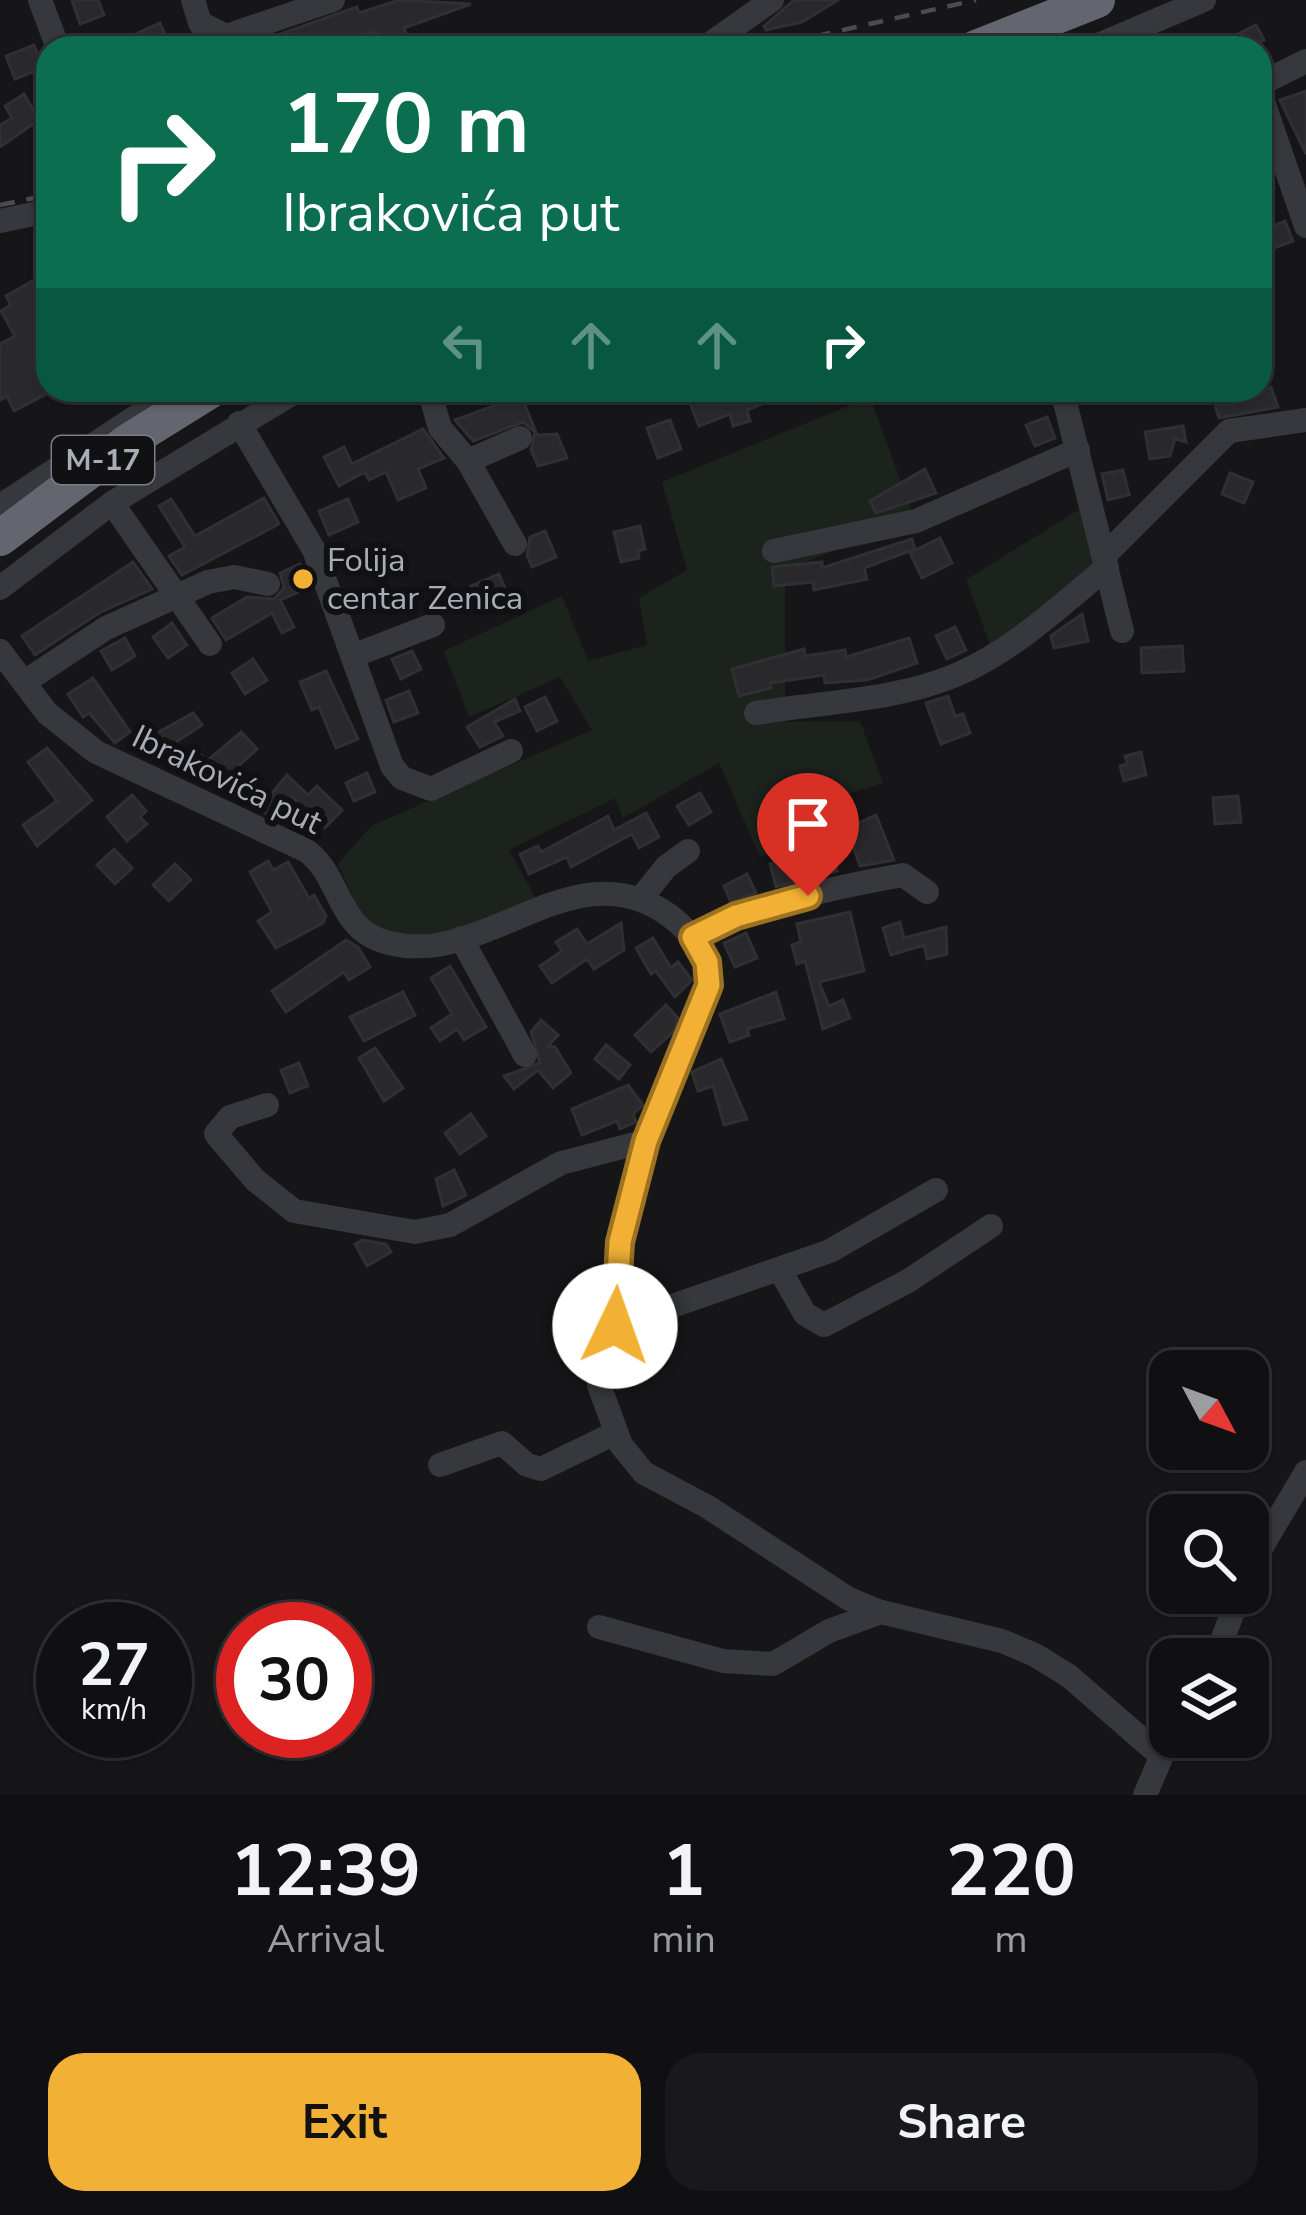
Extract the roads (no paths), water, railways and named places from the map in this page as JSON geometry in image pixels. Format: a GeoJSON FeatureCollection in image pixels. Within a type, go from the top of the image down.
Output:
{"type":"FeatureCollection","features":[{"type":"Feature","properties":{"kind":"highway"},"geometry":{"type":"LineString","coordinates":[[1006,36],[1097,0]]}},
{"type":"Feature","properties":{"kind":"highway","name":"M-17"},"geometry":{"type":"LineString","coordinates":[[0,538],[129,441],[192,402]]}},
{"type":"Feature","properties":{"kind":"street"},"geometry":{"type":"LineString","coordinates":[[40,0],[54,36]]}},
{"type":"Feature","properties":{"kind":"street"},"geometry":{"type":"LineString","coordinates":[[193,0],[200,23],[226,36],[334,0]]}},
{"type":"Feature","properties":{"kind":"street"},"geometry":{"type":"LineString","coordinates":[[721,36],[772,0]]}},
{"type":"Feature","properties":{"kind":"street"},"geometry":{"type":"LineString","coordinates":[[1150,36],[1204,0]]}},
{"type":"Feature","properties":{"kind":"street"},"geometry":{"type":"LineString","coordinates":[[1272,78],[1306,61]]}},
{"type":"Feature","properties":{"kind":"street"},"geometry":{"type":"LineString","coordinates":[[1272,128],[1306,226]]}},
{"type":"Feature","properties":{"kind":"street"},"geometry":{"type":"LineString","coordinates":[[0,221],[36,214]]}},
{"type":"Feature","properties":{"kind":"street"},"geometry":{"type":"LineString","coordinates":[[0,506],[160,402]]}},
{"type":"Feature","properties":{"kind":"street"},"geometry":{"type":"LineString","coordinates":[[0,588],[112,503],[277,402]]}},
{"type":"Feature","properties":{"kind":"street"},"geometry":{"type":"LineString","coordinates":[[432,402],[440,428],[468,461],[515,544]]}},
{"type":"Feature","properties":{"kind":"street"},"geometry":{"type":"LineString","coordinates":[[1065,402],[1122,631]]}},
{"type":"Feature","properties":{"kind":"street"},"geometry":{"type":"LineString","coordinates":[[756,713],[902,692],[956,675],[991,656],[1106,561],[1229,431],[1306,420]]}},
{"type":"Feature","properties":{"kind":"street"},"geometry":{"type":"LineString","coordinates":[[239,423],[314,550],[392,766],[402,778],[431,789],[511,751]]}},
{"type":"Feature","properties":{"kind":"street"},"geometry":{"type":"LineString","coordinates":[[468,461],[520,438]]}},
{"type":"Feature","properties":{"kind":"street"},"geometry":{"type":"LineString","coordinates":[[773,551],[916,521],[1078,450]]}},
{"type":"Feature","properties":{"kind":"street"},"geometry":{"type":"LineString","coordinates":[[112,503],[210,644]]}},
{"type":"Feature","properties":{"kind":"street"},"geometry":{"type":"LineString","coordinates":[[26,681],[106,628],[220,578],[268,584]]}},
{"type":"Feature","properties":{"kind":"street"},"geometry":{"type":"LineString","coordinates":[[355,655],[433,625]]}},
{"type":"Feature","properties":{"kind":"street","name":"Ibrakovića put"},"geometry":{"type":"LineString","coordinates":[[0,651],[47,713],[96,752],[307,851],[328,870],[342,911],[367,933],[407,946],[461,938],[566,898],[642,897]]}},
{"type":"Feature","properties":{"kind":"street"},"geometry":{"type":"LineString","coordinates":[[688,850],[666,867],[642,897],[693,937],[707,962],[709,985],[646,1141],[620,1242],[615,1326],[599,1385],[615,1433],[644,1473],[708,1507],[849,1599],[881,1612],[974,1632],[1035,1655],[1149,1734]]}},
{"type":"Feature","properties":{"kind":"street"},"geometry":{"type":"LineString","coordinates":[[693,937],[776,903],[871,881],[903,875],[927,892]]}},
{"type":"Feature","properties":{"kind":"street"},"geometry":{"type":"LineString","coordinates":[[461,938],[525,1054]]}},
{"type":"Feature","properties":{"kind":"street"},"geometry":{"type":"LineString","coordinates":[[267,1105],[230,1117],[216,1134],[277,1201],[315,1216],[415,1232],[450,1225],[561,1163],[646,1141]]}},
{"type":"Feature","properties":{"kind":"street"},"geometry":{"type":"LineString","coordinates":[[615,1326],[781,1271],[872,1229],[936,1190]]}},
{"type":"Feature","properties":{"kind":"street"},"geometry":{"type":"LineString","coordinates":[[781,1271],[805,1314],[824,1325],[939,1262],[992,1226]]}},
{"type":"Feature","properties":{"kind":"street"},"geometry":{"type":"LineString","coordinates":[[440,1465],[502,1443],[527,1465],[542,1469],[615,1433]]}},
{"type":"Feature","properties":{"kind":"street"},"geometry":{"type":"LineString","coordinates":[[1269,1535],[1306,1472]]}},
{"type":"Feature","properties":{"kind":"street"},"geometry":{"type":"LineString","coordinates":[[599,1627],[722,1661],[772,1664],[829,1630],[881,1612]]}},
{"type":"Feature","properties":{"kind":"street"},"geometry":{"type":"LineString","coordinates":[[1145,1795],[1160,1758]]}},
{"type":"Feature","properties":{"kind":"railway"},"geometry":{"type":"LineString","coordinates":[[816,36],[976,0]]}},
{"type":"Feature","properties":{"kind":"railway"},"geometry":{"type":"LineString","coordinates":[[0,205],[36,198]]}},
{"type":"Feature","properties":{"kind":"place","name":"Folija centar Zenica"},"geometry":{"type":"Point","coordinates":[303,579]}}]}
